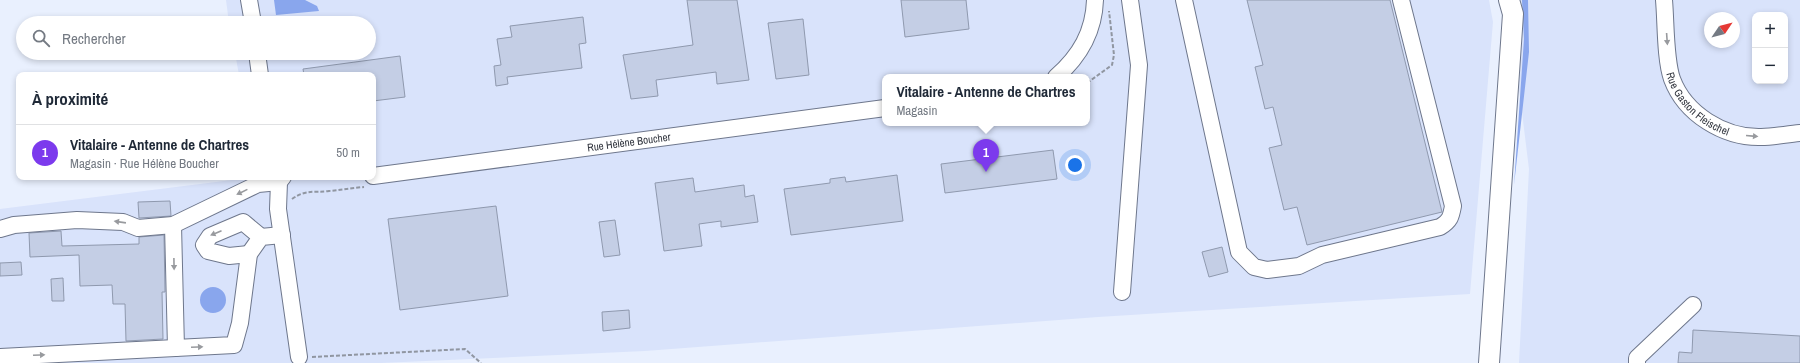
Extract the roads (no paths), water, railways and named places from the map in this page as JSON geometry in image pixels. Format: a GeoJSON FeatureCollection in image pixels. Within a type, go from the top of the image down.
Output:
{"type":"FeatureCollection","features":[{"type":"Feature","properties":{"kind":"main road"},"geometry":{"type":"LineString","coordinates":[[1489,363],[1512,14],[1509,0]]}},
{"type":"Feature","properties":{"kind":"street"},"geometry":{"type":"LineString","coordinates":[[249,0],[252,16]]}},
{"type":"Feature","properties":{"kind":"street"},"geometry":{"type":"LineString","coordinates":[[1122,292],[1138,65],[1130,0]]}},
{"type":"Feature","properties":{"kind":"street"},"geometry":{"type":"LineString","coordinates":[[1184,0],[1239,252],[1254,267],[1267,270],[1299,266],[1322,255],[1440,227],[1448,222],[1451,217],[1452,206],[1401,0]]}},
{"type":"Feature","properties":{"kind":"street","name":"Rue Gaston Fleischel"},"geometry":{"type":"LineString","coordinates":[[1664,0],[1668,62],[1672,79],[1681,95],[1691,107],[1705,120],[1730,133],[1760,137],[1800,133]]}},
{"type":"Feature","properties":{"kind":"street"},"geometry":{"type":"LineString","coordinates":[[1060,74],[1069,66],[1080,52],[1102,2]]}},
{"type":"Feature","properties":{"kind":"street"},"geometry":{"type":"LineString","coordinates":[[258,60],[260,72]]}},
{"type":"Feature","properties":{"kind":"street","name":"Rue Hélène Boucher"},"geometry":{"type":"LineString","coordinates":[[376,176],[882,108]]}},
{"type":"Feature","properties":{"kind":"street"},"geometry":{"type":"LineString","coordinates":[[0,229],[14,225],[77,220],[123,222],[138,228],[173,225],[258,184],[276,180]]}},
{"type":"Feature","properties":{"kind":"street"},"geometry":{"type":"LineString","coordinates":[[281,180],[278,209],[299,357]]}},
{"type":"Feature","properties":{"kind":"street"},"geometry":{"type":"LineString","coordinates":[[249,254],[229,256],[208,251],[204,245],[210,236],[244,222],[261,237],[282,235]]}},
{"type":"Feature","properties":{"kind":"street"},"geometry":{"type":"LineString","coordinates":[[173,225],[176,348]]}},
{"type":"Feature","properties":{"kind":"street"},"geometry":{"type":"LineString","coordinates":[[0,357],[234,345],[240,323],[249,254],[261,237]]}},
{"type":"Feature","properties":{"kind":"street"},"geometry":{"type":"LineString","coordinates":[[1637,363],[1637,358],[1694,304]]}},
{"type":"Feature","properties":{"kind":"water"},"geometry":{"type":"Polygon","coordinates":[[[274,0],[305,0],[317,6],[319,11],[276,15],[274,0]]]}},
{"type":"Feature","properties":{"kind":"water"},"geometry":{"type":"Polygon","coordinates":[[[1522,0],[1528,0],[1529,52],[1514,185],[1524,39],[1522,0]]]}},
{"type":"Feature","properties":{"kind":"water"},"geometry":{"type":"Polygon","coordinates":[[[213,287],[222,291],[226,300],[222,309],[213,313],[204,309],[200,300],[204,291],[213,287]]]}},
{"type":"Feature","properties":{"kind":"place","name":"Vitalaire - Antenne de Chartres"},"geometry":{"type":"Point","coordinates":[986,172]}}]}
